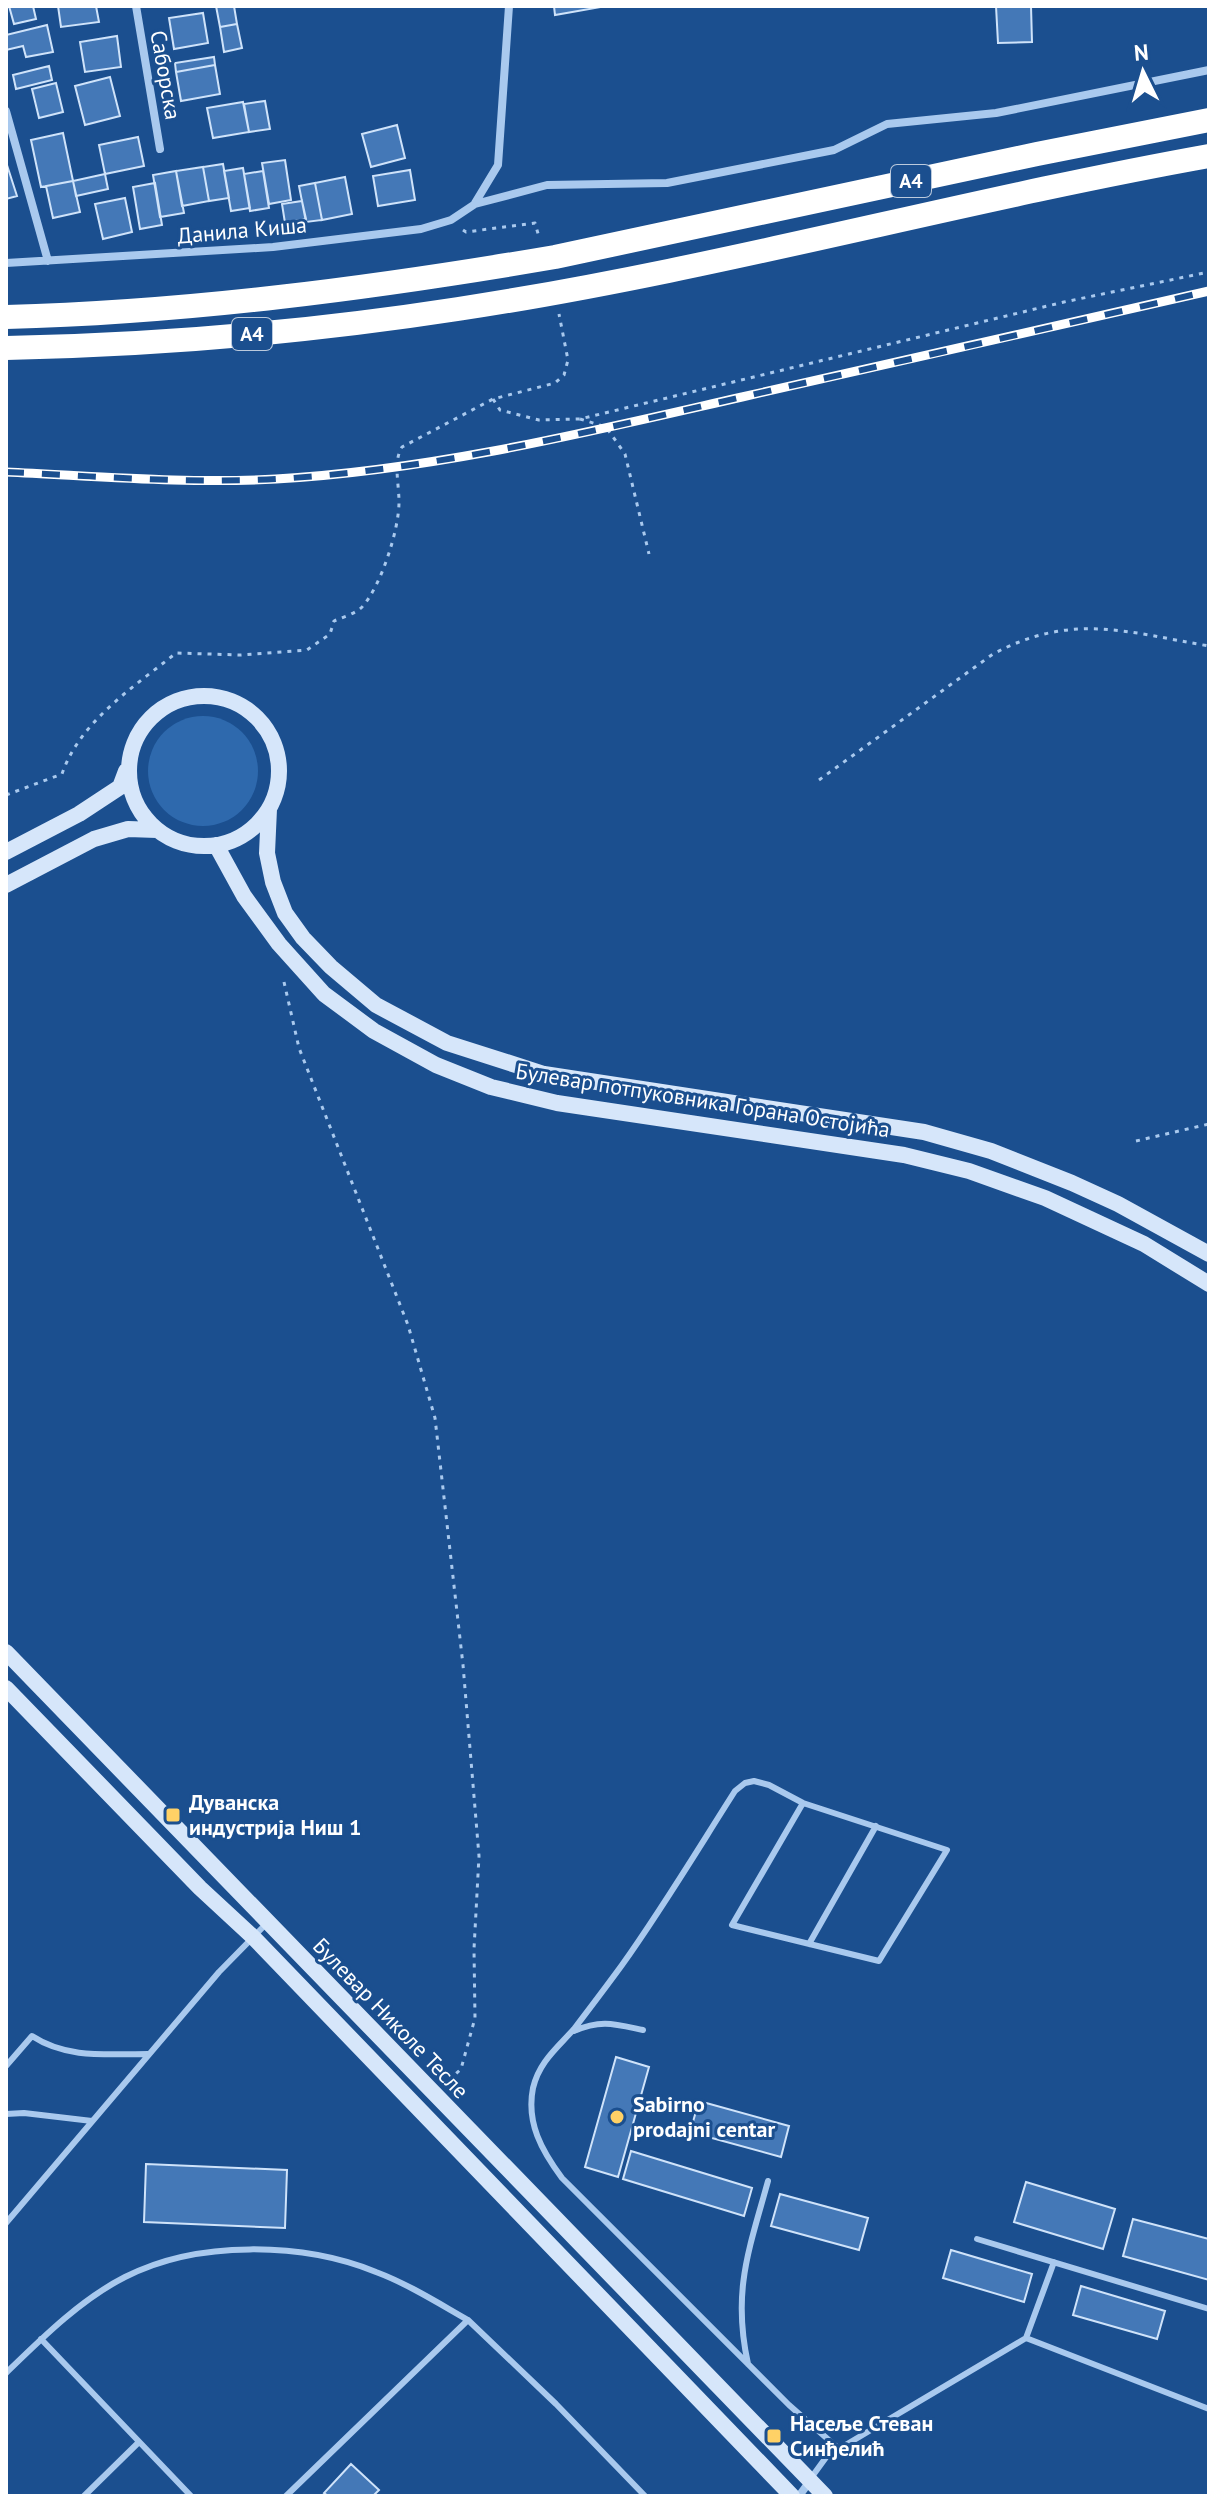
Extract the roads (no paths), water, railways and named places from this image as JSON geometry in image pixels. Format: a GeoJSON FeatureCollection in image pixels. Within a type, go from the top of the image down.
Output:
{"type":"FeatureCollection","features":[{"type":"Feature","properties":{"kind":"highway","name":"A4"},"geometry":{"type":"LineString","coordinates":[[6,317],[260,301],[491,268],[1209,120]]}},
{"type":"Feature","properties":{"kind":"highway","name":"A4"},"geometry":{"type":"LineString","coordinates":[[6,348],[147,342],[284,331],[496,302],[621,279],[1078,180],[1209,156]]}},
{"type":"Feature","properties":{"kind":"main road"},"geometry":{"type":"LineString","coordinates":[[6,852],[79,814],[120,787],[140,731],[163,708],[195,696],[227,700],[256,717],[274,745],[279,778],[269,809],[246,833],[216,845],[196,846],[175,841],[157,830],[140,811],[130,787],[129,762]]}},
{"type":"Feature","properties":{"kind":"main road","name":"Булевар потпуковника Горана Остојића"},"geometry":{"type":"LineString","coordinates":[[269,809],[267,853],[273,882],[285,913],[303,938],[331,967],[376,1005],[447,1043],[544,1074],[924,1132],[991,1151],[1072,1183],[1118,1204],[1209,1254]]}},
{"type":"Feature","properties":{"kind":"main road"},"geometry":{"type":"LineString","coordinates":[[6,885],[94,839],[128,829],[157,830]]}},
{"type":"Feature","properties":{"kind":"main road","name":"Булевар потпуковника Горана Остојића"},"geometry":{"type":"LineString","coordinates":[[216,845],[253,908],[279,944],[324,994],[374,1031],[436,1065],[491,1087],[557,1103],[904,1155],[969,1171],[1045,1198],[1144,1244],[1209,1284]]}},
{"type":"Feature","properties":{"kind":"main road","name":"Булевар Николе Тесле"},"geometry":{"type":"LineString","coordinates":[[6,1652],[825,2496]]}},
{"type":"Feature","properties":{"kind":"main road","name":"Булевар Николе Тесле"},"geometry":{"type":"LineString","coordinates":[[6,1688],[188,1876],[254,1938],[792,2496]]}},
{"type":"Feature","properties":{"kind":"street","name":"Саборска"},"geometry":{"type":"LineString","coordinates":[[136,6],[160,149]]}},
{"type":"Feature","properties":{"kind":"street"},"geometry":{"type":"LineString","coordinates":[[475,204],[498,165],[509,6]]}},
{"type":"Feature","properties":{"kind":"street"},"geometry":{"type":"LineString","coordinates":[[475,204],[547,185],[667,183],[834,150],[887,124],[996,113],[1209,70]]}},
{"type":"Feature","properties":{"kind":"street"},"geometry":{"type":"LineString","coordinates":[[6,111],[48,261]]}},
{"type":"Feature","properties":{"kind":"street","name":"Данила Киша"},"geometry":{"type":"LineString","coordinates":[[6,263],[273,247],[421,229],[451,220],[475,204]]}},
{"type":"Feature","properties":{"kind":"street"},"geometry":{"type":"LineString","coordinates":[[799,2496],[810,2481]]}},
{"type":"Feature","properties":{"kind":"lane"},"geometry":{"type":"LineString","coordinates":[[803,1803],[732,1925],[879,1961],[947,1850],[803,1803],[769,1785],[754,1781],[745,1783],[735,1791],[623,1964],[542,2064],[533,2086],[530,2106],[544,2154],[562,2178],[748,2364],[839,2449]]}},
{"type":"Feature","properties":{"kind":"lane"},"geometry":{"type":"LineString","coordinates":[[809,1944],[876,1826]]}},
{"type":"Feature","properties":{"kind":"lane"},"geometry":{"type":"LineString","coordinates":[[6,2223],[219,1972],[267,1922]]}},
{"type":"Feature","properties":{"kind":"lane"},"geometry":{"type":"LineString","coordinates":[[570,2033],[592,2023],[643,2030]]}},
{"type":"Feature","properties":{"kind":"lane"},"geometry":{"type":"LineString","coordinates":[[6,2066],[32,2036],[48,2046],[69,2053],[148,2054]]}},
{"type":"Feature","properties":{"kind":"lane"},"geometry":{"type":"LineString","coordinates":[[6,2114],[24,2113],[92,2121]]}},
{"type":"Feature","properties":{"kind":"lane"},"geometry":{"type":"LineString","coordinates":[[748,2364],[739,2312],[741,2288],[768,2181]]}},
{"type":"Feature","properties":{"kind":"lane"},"geometry":{"type":"LineString","coordinates":[[977,2239],[1209,2309]]}},
{"type":"Feature","properties":{"kind":"lane"},"geometry":{"type":"LineString","coordinates":[[6,2373],[72,2313],[123,2278],[164,2261],[221,2250],[303,2253],[373,2270],[468,2320],[556,2404],[645,2496]]}},
{"type":"Feature","properties":{"kind":"lane"},"geometry":{"type":"LineString","coordinates":[[810,2481],[827,2456],[1026,2338],[1054,2262]]}},
{"type":"Feature","properties":{"kind":"lane"},"geometry":{"type":"LineString","coordinates":[[286,2496],[468,2320]]}},
{"type":"Feature","properties":{"kind":"lane"},"geometry":{"type":"LineString","coordinates":[[1026,2338],[1209,2409]]}},
{"type":"Feature","properties":{"kind":"lane"},"geometry":{"type":"LineString","coordinates":[[41,2339],[191,2496]]}},
{"type":"Feature","properties":{"kind":"lane"},"geometry":{"type":"LineString","coordinates":[[84,2496],[139,2442]]}},
{"type":"Feature","properties":{"kind":"railway"},"geometry":{"type":"LineString","coordinates":[[6,472],[209,481],[276,479],[394,467],[569,436],[1209,291]]}},
{"type":"Feature","properties":{"kind":"place","name":"Дуванска индустрија Ниш 1"},"geometry":{"type":"Point","coordinates":[173,1815]}},
{"type":"Feature","properties":{"kind":"place","name":"Sabirno prodajni centar"},"geometry":{"type":"Point","coordinates":[617,2117]}},
{"type":"Feature","properties":{"kind":"place","name":"Насеље Стеван Синђелић"},"geometry":{"type":"Point","coordinates":[774,2436]}}]}
